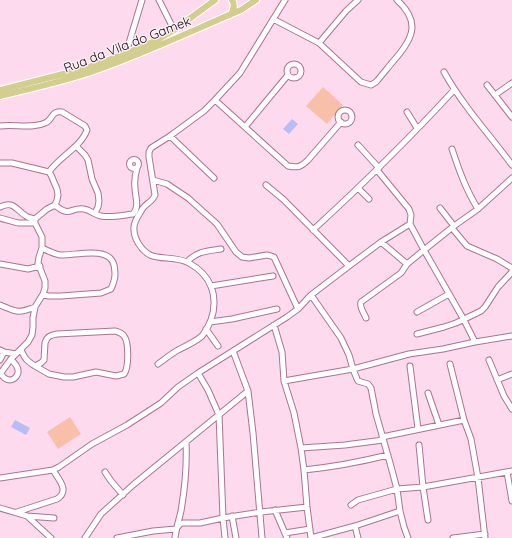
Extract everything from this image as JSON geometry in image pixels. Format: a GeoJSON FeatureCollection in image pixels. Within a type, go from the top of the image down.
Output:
{"type":"FeatureCollection","features":[{"type":"Feature","properties":{"kind":"main road","name":"Rua da Vila do Gamek"},"geometry":{"type":"LineString","coordinates":[[0,90],[75,71],[142,47],[174,30],[215,0]]}},
{"type":"Feature","properties":{"kind":"main road"},"geometry":{"type":"LineString","coordinates":[[229,16],[234,9],[232,0]]}},
{"type":"Feature","properties":{"kind":"main road"},"geometry":{"type":"LineString","coordinates":[[250,0],[256,0]]}},
{"type":"Feature","properties":{"kind":"main road","name":"Rua da Vila do Gamek"},"geometry":{"type":"LineString","coordinates":[[0,96],[74,77],[102,68],[229,16],[256,0]]}},
{"type":"Feature","properties":{"kind":"street"},"geometry":{"type":"LineString","coordinates":[[126,53],[142,0]]}},
{"type":"Feature","properties":{"kind":"street"},"geometry":{"type":"LineString","coordinates":[[158,0],[174,30]]}},
{"type":"Feature","properties":{"kind":"street"},"geometry":{"type":"LineString","coordinates":[[280,7],[282,0]]}},
{"type":"Feature","properties":{"kind":"street"},"geometry":{"type":"LineString","coordinates":[[158,364],[202,335],[210,322],[213,310],[214,295],[211,286],[202,272],[195,266],[178,259],[150,255],[141,248],[137,242],[134,227],[135,222],[155,195],[149,152],[151,148],[204,111],[240,73],[285,0]]}},
{"type":"Feature","properties":{"kind":"street"},"geometry":{"type":"LineString","coordinates":[[319,43],[346,11],[358,0]]}},
{"type":"Feature","properties":{"kind":"street"},"geometry":{"type":"LineString","coordinates":[[273,19],[319,43],[361,82],[371,85],[376,82],[406,46],[412,34],[412,24],[409,14],[404,6],[397,0]]}},
{"type":"Feature","properties":{"kind":"street"},"geometry":{"type":"LineString","coordinates":[[444,72],[454,90],[512,165]]}},
{"type":"Feature","properties":{"kind":"street"},"geometry":{"type":"LineString","coordinates":[[245,127],[288,75]]}},
{"type":"Feature","properties":{"kind":"street"},"geometry":{"type":"LineString","coordinates":[[495,95],[512,83]]}},
{"type":"Feature","properties":{"kind":"street"},"geometry":{"type":"LineString","coordinates":[[487,85],[512,117]]}},
{"type":"Feature","properties":{"kind":"street"},"geometry":{"type":"LineString","coordinates":[[313,230],[378,169],[454,90]]}},
{"type":"Feature","properties":{"kind":"street"},"geometry":{"type":"LineString","coordinates":[[215,100],[288,166],[293,167],[303,165],[341,122]]}},
{"type":"Feature","properties":{"kind":"street"},"geometry":{"type":"LineString","coordinates":[[0,126],[41,125],[48,121],[54,113],[62,112],[87,128],[85,136],[49,172]]}},
{"type":"Feature","properties":{"kind":"street"},"geometry":{"type":"LineString","coordinates":[[407,112],[417,128]]}},
{"type":"Feature","properties":{"kind":"street"},"geometry":{"type":"LineString","coordinates":[[170,136],[214,178]]}},
{"type":"Feature","properties":{"kind":"street"},"geometry":{"type":"LineString","coordinates":[[358,145],[407,206],[411,215],[410,224],[475,342]]}},
{"type":"Feature","properties":{"kind":"street"},"geometry":{"type":"LineString","coordinates":[[76,146],[88,160],[92,179],[98,193],[99,201],[95,213]]}},
{"type":"Feature","properties":{"kind":"street"},"geometry":{"type":"LineString","coordinates":[[452,149],[464,184],[478,209]]}},
{"type":"Feature","properties":{"kind":"street"},"geometry":{"type":"LineString","coordinates":[[0,163],[12,163],[49,172],[58,195],[55,205],[47,209],[35,221],[18,223],[0,218]]}},
{"type":"Feature","properties":{"kind":"street"},"geometry":{"type":"LineString","coordinates":[[55,205],[63,211],[68,212],[82,209],[109,217],[133,214],[138,206],[134,188],[137,168]]}},
{"type":"Feature","properties":{"kind":"street"},"geometry":{"type":"LineString","coordinates":[[366,318],[360,307],[361,302],[401,273],[407,264],[478,209],[512,178]]}},
{"type":"Feature","properties":{"kind":"street"},"geometry":{"type":"LineString","coordinates":[[153,180],[167,184],[188,198],[217,224],[236,252],[242,257],[249,258],[267,255],[274,257],[298,309]]}},
{"type":"Feature","properties":{"kind":"street"},"geometry":{"type":"LineString","coordinates":[[266,185],[284,200],[349,266]]}},
{"type":"Feature","properties":{"kind":"street"},"geometry":{"type":"LineString","coordinates":[[358,188],[369,198]]}},
{"type":"Feature","properties":{"kind":"street"},"geometry":{"type":"LineString","coordinates":[[0,207],[5,204],[15,206],[26,216],[35,221],[42,237],[42,248],[38,263],[45,281],[45,288],[35,307],[32,318],[32,335],[21,350],[13,356],[0,374],[6,380],[15,378],[17,375],[18,369],[13,356]]}},
{"type":"Feature","properties":{"kind":"street"},"geometry":{"type":"LineString","coordinates":[[440,208],[466,246],[497,259],[512,268]]}},
{"type":"Feature","properties":{"kind":"street"},"geometry":{"type":"LineString","coordinates":[[0,478],[53,470],[92,444],[127,425],[161,403],[178,387],[198,373],[287,317],[298,309],[311,295],[349,266],[381,242],[410,224]]}},
{"type":"Feature","properties":{"kind":"street"},"geometry":{"type":"LineString","coordinates":[[381,242],[407,264]]}},
{"type":"Feature","properties":{"kind":"street"},"geometry":{"type":"LineString","coordinates":[[42,248],[60,255],[90,253],[106,255],[113,262],[115,271],[115,280],[111,289],[101,293],[61,296],[48,296],[43,294]]}},
{"type":"Feature","properties":{"kind":"street"},"geometry":{"type":"LineString","coordinates":[[187,262],[193,255],[221,249]]}},
{"type":"Feature","properties":{"kind":"street"},"geometry":{"type":"LineString","coordinates":[[0,264],[28,269],[40,266]]}},
{"type":"Feature","properties":{"kind":"street"},"geometry":{"type":"LineString","coordinates":[[417,334],[444,328],[481,311],[498,287],[512,272]]}},
{"type":"Feature","properties":{"kind":"street"},"geometry":{"type":"LineString","coordinates":[[211,286],[273,276]]}},
{"type":"Feature","properties":{"kind":"street"},"geometry":{"type":"LineString","coordinates":[[416,312],[449,294]]}},
{"type":"Feature","properties":{"kind":"street"},"geometry":{"type":"LineString","coordinates":[[311,295],[341,338],[350,355],[353,369],[358,381],[368,384],[371,388],[376,414],[397,489],[400,510],[408,538]]}},
{"type":"Feature","properties":{"kind":"street"},"geometry":{"type":"LineString","coordinates":[[0,305],[17,312],[35,307]]}},
{"type":"Feature","properties":{"kind":"street"},"geometry":{"type":"LineString","coordinates":[[210,322],[232,319],[277,308]]}},
{"type":"Feature","properties":{"kind":"street"},"geometry":{"type":"LineString","coordinates":[[274,325],[282,352],[284,381],[294,413],[301,448],[311,538],[355,526],[400,510]]}},
{"type":"Feature","properties":{"kind":"street"},"geometry":{"type":"LineString","coordinates":[[206,330],[218,346]]}},
{"type":"Feature","properties":{"kind":"street"},"geometry":{"type":"LineString","coordinates":[[21,350],[27,361],[35,366],[49,374],[73,377],[96,372],[116,376],[126,373],[127,365],[125,336],[115,331],[52,335],[46,340],[44,360],[42,363],[35,366]]}},
{"type":"Feature","properties":{"kind":"street"},"geometry":{"type":"LineString","coordinates":[[284,381],[353,369],[409,354],[512,336]]}},
{"type":"Feature","properties":{"kind":"street"},"geometry":{"type":"LineString","coordinates":[[0,360],[2,351],[13,356]]}},
{"type":"Feature","properties":{"kind":"street"},"geometry":{"type":"LineString","coordinates":[[233,351],[248,391],[261,512],[262,538]]}},
{"type":"Feature","properties":{"kind":"street"},"geometry":{"type":"LineString","coordinates":[[489,360],[504,396],[512,409]]}},
{"type":"Feature","properties":{"kind":"street"},"geometry":{"type":"LineString","coordinates":[[450,364],[464,420],[471,439],[478,478],[485,536],[452,538]]}},
{"type":"Feature","properties":{"kind":"street"},"geometry":{"type":"LineString","coordinates":[[410,366],[418,429]]}},
{"type":"Feature","properties":{"kind":"street"},"geometry":{"type":"LineString","coordinates":[[198,373],[208,390],[219,415],[224,538]]}},
{"type":"Feature","properties":{"kind":"street"},"geometry":{"type":"LineString","coordinates":[[497,380],[512,374]]}},
{"type":"Feature","properties":{"kind":"street"},"geometry":{"type":"LineString","coordinates":[[85,538],[101,514],[248,391]]}},
{"type":"Feature","properties":{"kind":"street"},"geometry":{"type":"LineString","coordinates":[[428,392],[439,425]]}},
{"type":"Feature","properties":{"kind":"street"},"geometry":{"type":"LineString","coordinates":[[301,448],[345,445],[464,420]]}},
{"type":"Feature","properties":{"kind":"street"},"geometry":{"type":"LineString","coordinates":[[175,538],[186,475],[186,442]]}},
{"type":"Feature","properties":{"kind":"street"},"geometry":{"type":"LineString","coordinates":[[419,445],[428,520]]}},
{"type":"Feature","properties":{"kind":"street"},"geometry":{"type":"LineString","coordinates":[[304,470],[362,462],[388,455]]}},
{"type":"Feature","properties":{"kind":"street"},"geometry":{"type":"LineString","coordinates":[[17,512],[61,497],[64,493],[64,488],[53,470]]}},
{"type":"Feature","properties":{"kind":"street"},"geometry":{"type":"LineString","coordinates":[[105,472],[123,495]]}},
{"type":"Feature","properties":{"kind":"street"},"geometry":{"type":"LineString","coordinates":[[351,505],[358,500],[397,489],[423,487],[509,472],[512,501]]}},
{"type":"Feature","properties":{"kind":"street"},"geometry":{"type":"LineString","coordinates":[[117,538],[134,536],[153,531],[176,529],[183,523],[200,523],[232,516],[307,506]]}},
{"type":"Feature","properties":{"kind":"street"},"geometry":{"type":"LineString","coordinates":[[0,508],[27,516],[54,518]]}},
{"type":"Feature","properties":{"kind":"street"},"geometry":{"type":"LineString","coordinates":[[275,510],[286,536],[310,529]]}},
{"type":"Feature","properties":{"kind":"street"},"geometry":{"type":"LineString","coordinates":[[27,516],[51,538]]}},
{"type":"Feature","properties":{"kind":"street"},"geometry":{"type":"LineString","coordinates":[[232,516],[236,538]]}},
{"type":"Feature","properties":{"kind":"street"},"geometry":{"type":"LineString","coordinates":[[355,526],[358,538]]}},
{"type":"Feature","properties":{"kind":"shaded area"},"geometry":{"type":"Polygon","coordinates":[[[323,87],[343,105],[327,124],[306,106],[323,87]]]}},
{"type":"Feature","properties":{"kind":"shaded area"},"geometry":{"type":"Polygon","coordinates":[[[70,417],[81,434],[58,449],[47,432],[70,417]]]}},
{"type":"Feature","properties":{"kind":"water"},"geometry":{"type":"Polygon","coordinates":[[[292,119],[298,124],[289,134],[283,129],[292,119]]]}},
{"type":"Feature","properties":{"kind":"water"},"geometry":{"type":"Polygon","coordinates":[[[15,420],[30,428],[26,435],[11,427],[15,420]]]}}]}
